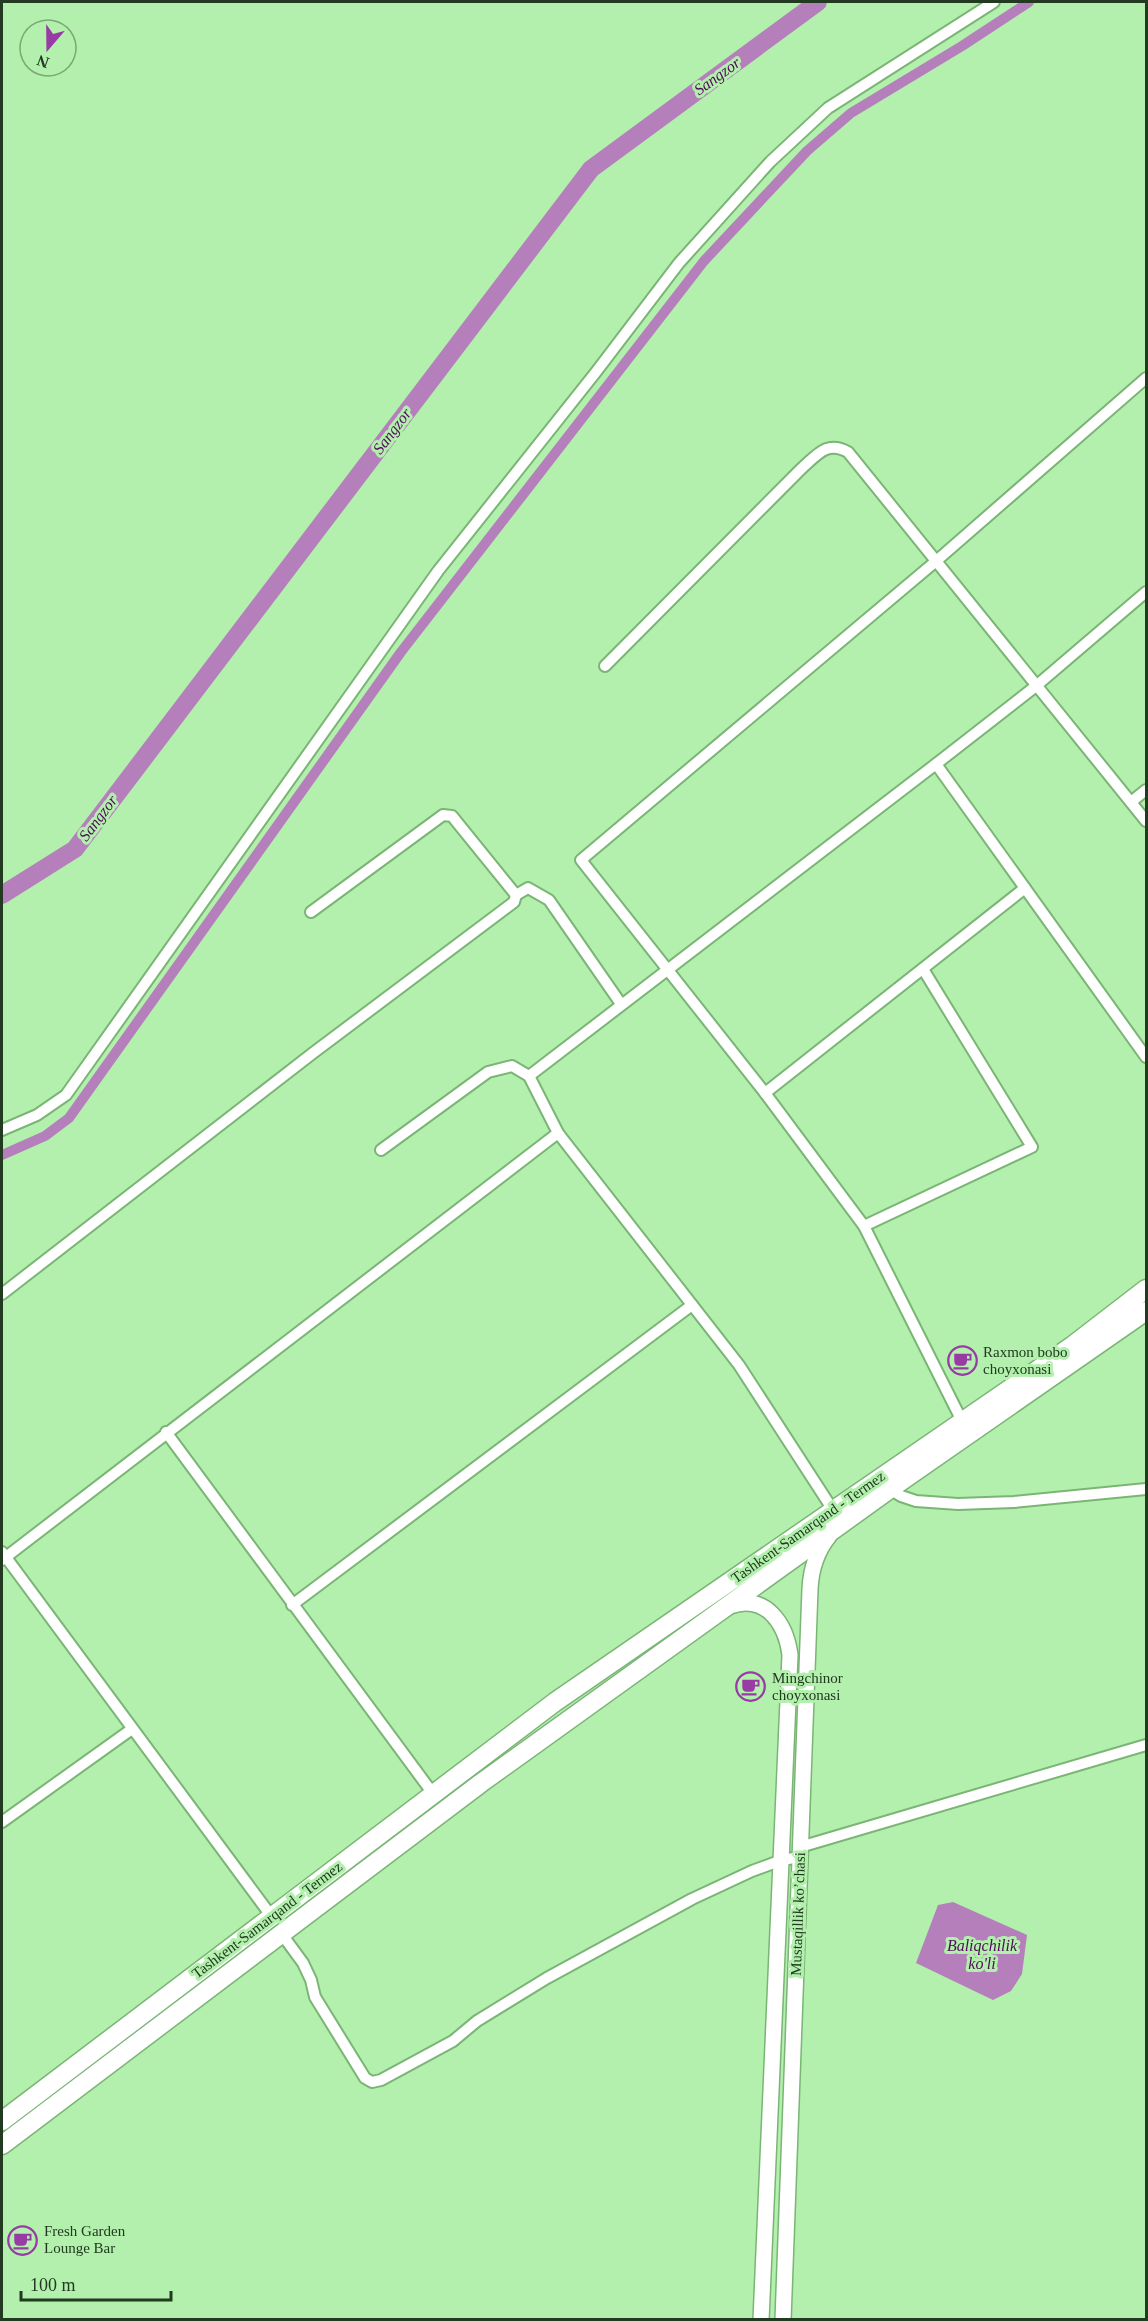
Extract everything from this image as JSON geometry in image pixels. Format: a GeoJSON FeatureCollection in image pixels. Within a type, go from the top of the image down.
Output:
{"type":"FeatureCollection","features":[{"type":"Feature","properties":{"kind":"highway","name":"Tashkent-Samarqand - Termez"},"geometry":{"type":"LineString","coordinates":[[2,2121],[63,2074],[481,1783],[722,1610],[962,1421],[1072,1346],[1146,1289]]}},
{"type":"Feature","properties":{"kind":"highway","name":"Tashkent-Samarqand - Termez"},"geometry":{"type":"LineString","coordinates":[[2,2145],[76,2089],[434,1795],[564,1695],[839,1516],[890,1489],[1146,1311]]}},
{"type":"Feature","properties":{"kind":"highway"},"geometry":{"type":"LineString","coordinates":[[471,1766],[470,1773],[473,1779],[481,1783]]}},
{"type":"Feature","properties":{"kind":"highway"},"geometry":{"type":"LineString","coordinates":[[63,2074],[75,2080],[76,2089]]}},
{"type":"Feature","properties":{"kind":"main road","name":"Mustaqillik ko’chasi"},"geometry":{"type":"LineString","coordinates":[[783,2319],[810,1580],[818,1551],[830,1535],[839,1516]]}},
{"type":"Feature","properties":{"kind":"main road","name":"Mustaqillik ko’chasi"},"geometry":{"type":"LineString","coordinates":[[722,1610],[743,1602],[757,1604],[776,1617],[788,1642],[790,1669],[761,2319]]}},
{"type":"Feature","properties":{"kind":"street"},"geometry":{"type":"LineString","coordinates":[[2,1130],[38,1115],[66,1095],[438,571],[596,372],[679,262],[770,162],[828,108],[994,2]]}},
{"type":"Feature","properties":{"kind":"street"},"geometry":{"type":"LineString","coordinates":[[962,1421],[864,1226],[765,1094],[581,861],[935,562],[1146,378]]}},
{"type":"Feature","properties":{"kind":"street"},"geometry":{"type":"LineString","coordinates":[[605,666],[801,469],[827,447],[840,447],[848,452],[1146,821]]}},
{"type":"Feature","properties":{"kind":"street"},"geometry":{"type":"LineString","coordinates":[[529,1076],[1036,686],[1146,592]]}},
{"type":"Feature","properties":{"kind":"street"},"geometry":{"type":"LineString","coordinates":[[936,764],[1146,1056]]}},
{"type":"Feature","properties":{"kind":"street"},"geometry":{"type":"LineString","coordinates":[[1131,802],[1146,790]]}},
{"type":"Feature","properties":{"kind":"street"},"geometry":{"type":"LineString","coordinates":[[311,912],[442,815],[452,816],[516,895]]}},
{"type":"Feature","properties":{"kind":"street"},"geometry":{"type":"LineString","coordinates":[[2,1294],[313,1053],[514,902],[516,895],[528,888],[549,900],[621,1004]]}},
{"type":"Feature","properties":{"kind":"street"},"geometry":{"type":"LineString","coordinates":[[765,1094],[1025,888]]}},
{"type":"Feature","properties":{"kind":"street"},"geometry":{"type":"LineString","coordinates":[[864,1226],[1032,1147],[923,969]]}},
{"type":"Feature","properties":{"kind":"street"},"geometry":{"type":"LineString","coordinates":[[381,1150],[488,1072],[512,1066],[529,1076],[558,1133],[739,1365],[839,1516]]}},
{"type":"Feature","properties":{"kind":"street"},"geometry":{"type":"LineString","coordinates":[[558,1133],[3,1556],[277,1925],[303,1964],[311,1980],[315,1997],[364,2078],[372,2082],[381,2080],[453,2041],[477,2021],[547,1978],[682,1905],[752,1871],[800,1852],[1146,1745]]}},
{"type":"Feature","properties":{"kind":"street"},"geometry":{"type":"LineString","coordinates":[[292,1605],[692,1305]]}},
{"type":"Feature","properties":{"kind":"street"},"geometry":{"type":"LineString","coordinates":[[166,1432],[434,1795]]}},
{"type":"Feature","properties":{"kind":"street"},"geometry":{"type":"LineString","coordinates":[[890,1489],[916,1501],[958,1504],[1014,1503],[1146,1489]]}},
{"type":"Feature","properties":{"kind":"street"},"geometry":{"type":"LineString","coordinates":[[2,1822],[132,1729]]}},
{"type":"Feature","properties":{"kind":"water","name":"Baliqchilik ko'li"},"geometry":{"type":"Polygon","coordinates":[[[953,1902],[1027,1935],[1022,1974],[1011,1991],[993,2000],[916,1963],[938,1905],[953,1902]]]}},
{"type":"Feature","properties":{"kind":"waterway","name":"Sangzor"},"geometry":{"type":"LineString","coordinates":[[2,895],[75,849],[591,169],[818,2]]}},
{"type":"Feature","properties":{"kind":"waterway"},"geometry":{"type":"LineString","coordinates":[[2,1155],[45,1136],[69,1118],[401,652],[704,261],[807,151],[851,113],[962,46],[1029,2]]}},
{"type":"Feature","properties":{"kind":"place","name":"Raxmon bobo choyxonasi"},"geometry":{"type":"Point","coordinates":[962,1361]}},
{"type":"Feature","properties":{"kind":"place","name":"Mingchinor choyxonasi"},"geometry":{"type":"Point","coordinates":[751,1687]}},
{"type":"Feature","properties":{"kind":"place","name":"Fresh Garden Lounge Bar"},"geometry":{"type":"Point","coordinates":[23,2240]}}]}
